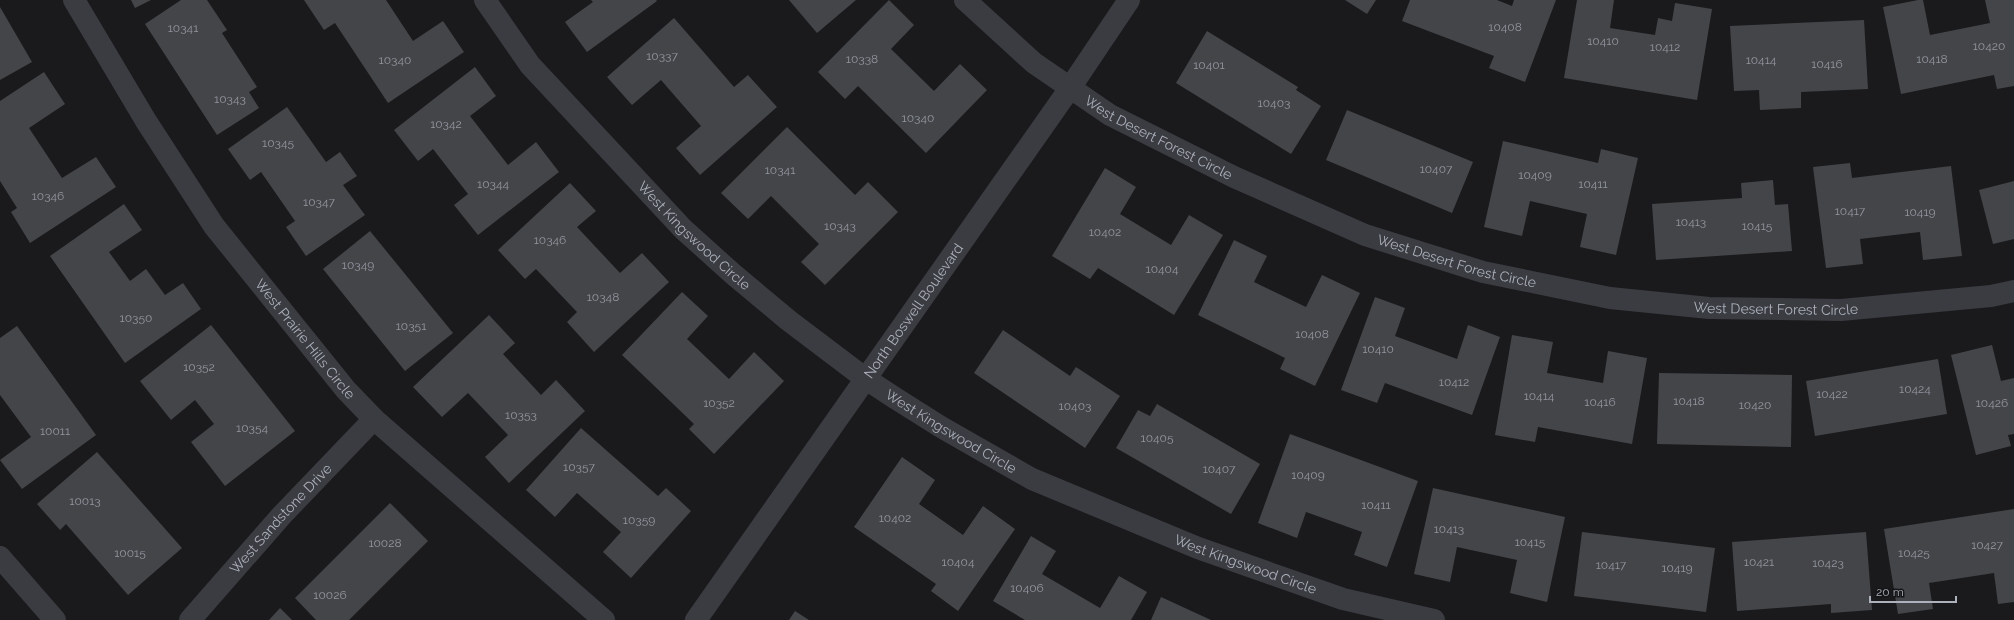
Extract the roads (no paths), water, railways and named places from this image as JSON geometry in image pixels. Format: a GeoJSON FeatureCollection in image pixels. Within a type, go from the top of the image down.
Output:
{"type":"FeatureCollection","features":[{"type":"Feature","properties":{"kind":"street","name":"West Prairie Hills Circle"},"geometry":{"type":"LineString","coordinates":[[74,0],[146,121],[214,226],[346,390],[374,419],[604,620]]}},
{"type":"Feature","properties":{"kind":"street","name":"West Kingswood Circle"},"geometry":{"type":"LineString","coordinates":[[485,0],[530,65],[683,229],[782,315],[866,379],[941,427],[1032,479],[1213,553],[1343,598],[1434,620]]}},
{"type":"Feature","properties":{"kind":"street","name":"West Desert Forest Circle"},"geometry":{"type":"LineString","coordinates":[[965,0],[1034,63],[1110,115],[1234,177],[1365,235],[1483,272],[1610,298],[1709,308],[1841,310],[1991,296],[2014,291]]}},
{"type":"Feature","properties":{"kind":"street","name":"North Boswell Boulevard"},"geometry":{"type":"LineString","coordinates":[[696,620],[1070,88],[1129,0]]}},
{"type":"Feature","properties":{"kind":"street","name":"West Sandstone Drive"},"geometry":{"type":"LineString","coordinates":[[190,620],[282,515],[374,419]]}},
{"type":"Feature","properties":{"kind":"street"},"geometry":{"type":"LineString","coordinates":[[0,557],[55,620]]}}]}
